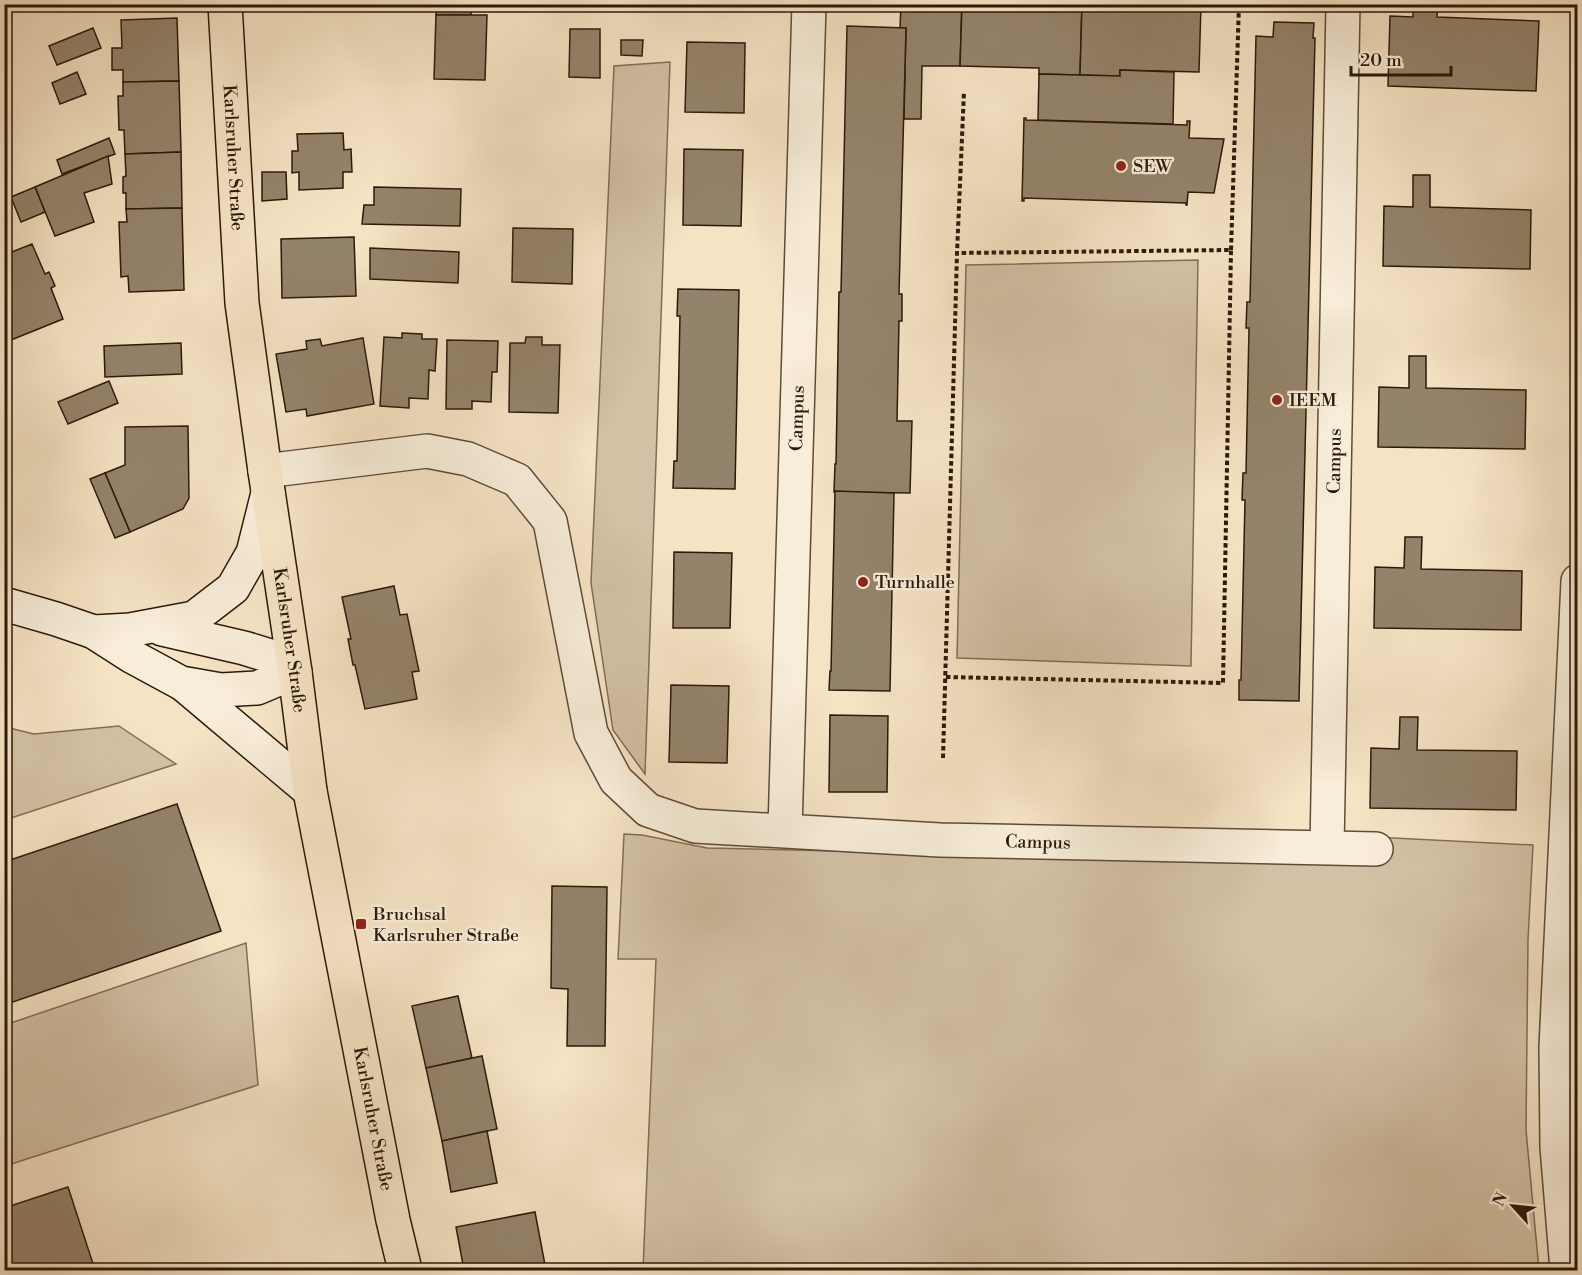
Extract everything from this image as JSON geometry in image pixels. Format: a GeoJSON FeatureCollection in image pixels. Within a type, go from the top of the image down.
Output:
{"type":"FeatureCollection","features":[{"type":"Feature","properties":{"kind":"main road","name":"Karlsruher Straße"},"geometry":{"type":"LineString","coordinates":[[225,4],[242,303],[266,482],[310,791],[393,1220],[405,1270]]}},
{"type":"Feature","properties":{"kind":"street","name":"Campus"},"geometry":{"type":"LineString","coordinates":[[785,830],[809,4]]}},
{"type":"Feature","properties":{"kind":"street","name":"Campus"},"geometry":{"type":"LineString","coordinates":[[1327,847],[1343,4]]}},
{"type":"Feature","properties":{"kind":"street","name":"Campus"},"geometry":{"type":"LineString","coordinates":[[266,482],[427,451],[468,459],[518,480],[550,521],[591,733],[616,780],[648,810],[695,826],[940,840],[1376,849]]}},
{"type":"Feature","properties":{"kind":"street"},"geometry":{"type":"LineString","coordinates":[[94,632],[130,630],[194,618],[233,588],[253,553],[266,482]]}},
{"type":"Feature","properties":{"kind":"street"},"geometry":{"type":"LineString","coordinates":[[1567,1270],[1557,1147],[1567,1055],[1578,581]]}},
{"type":"Feature","properties":{"kind":"street"},"geometry":{"type":"LineString","coordinates":[[4,604],[94,632],[181,683],[310,791]]}},
{"type":"Feature","properties":{"kind":"street"},"geometry":{"type":"LineString","coordinates":[[152,626],[244,648],[294,667]]}},
{"type":"Feature","properties":{"kind":"street"},"geometry":{"type":"LineString","coordinates":[[181,683],[221,690],[257,688],[294,667]]}},
{"type":"Feature","properties":{"kind":"path"},"geometry":{"type":"LineString","coordinates":[[946,677],[1223,683],[1231,250],[1239,4]]}},
{"type":"Feature","properties":{"kind":"path"},"geometry":{"type":"LineString","coordinates":[[943,758],[957,253],[964,91]]}},
{"type":"Feature","properties":{"kind":"path"},"geometry":{"type":"LineString","coordinates":[[957,253],[1231,250]]}},
{"type":"Feature","properties":{"kind":"shaded area"},"geometry":{"type":"Polygon","coordinates":[[[670,62],[645,774],[613,730],[591,583],[614,66],[670,62]]]}},
{"type":"Feature","properties":{"kind":"shaded area"},"geometry":{"type":"Polygon","coordinates":[[[1198,260],[1191,666],[957,658],[966,265],[1198,260]]]}},
{"type":"Feature","properties":{"kind":"shaded area"},"geometry":{"type":"Polygon","coordinates":[[[119,726],[176,764],[5,820],[5,727],[34,734],[119,726]]]}},
{"type":"Feature","properties":{"kind":"shaded area"},"geometry":{"type":"Polygon","coordinates":[[[624,834],[642,835],[707,848],[1372,864],[1374,837],[1533,845],[1528,940],[1526,1130],[1539,1270],[643,1270],[656,959],[618,959],[624,834]]]}},
{"type":"Feature","properties":{"kind":"shaded area"},"geometry":{"type":"Polygon","coordinates":[[[246,943],[258,1085],[5,1166],[5,1025],[246,943]]]}},
{"type":"Feature","properties":{"kind":"building"},"geometry":{"type":"Polygon","coordinates":[[[436,4],[472,4],[471,15],[436,15],[436,4]]]}},
{"type":"Feature","properties":{"kind":"building"},"geometry":{"type":"Polygon","coordinates":[[[901,4],[962,4],[960,66],[922,66],[921,119],[904,119],[906,28],[900,28],[901,4]]]}},
{"type":"Feature","properties":{"kind":"building"},"geometry":{"type":"Polygon","coordinates":[[[962,4],[1082,4],[1080,75],[1039,74],[1039,68],[960,66],[962,4]]]}},
{"type":"Feature","properties":{"kind":"building"},"geometry":{"type":"Polygon","coordinates":[[[1082,4],[1201,4],[1199,72],[1120,70],[1120,76],[1080,75],[1082,4]]]}},
{"type":"Feature","properties":{"kind":"building"},"geometry":{"type":"Polygon","coordinates":[[[1413,4],[1438,4],[1437,17],[1539,21],[1536,91],[1388,86],[1390,16],[1413,17],[1413,4]]]}},
{"type":"Feature","properties":{"kind":"building"},"geometry":{"type":"Polygon","coordinates":[[[436,15],[487,15],[485,80],[434,79],[436,15]]]}},
{"type":"Feature","properties":{"kind":"building"},"geometry":{"type":"Polygon","coordinates":[[[177,18],[179,81],[123,82],[123,70],[112,70],[112,48],[122,48],[121,20],[177,18]]]}},
{"type":"Feature","properties":{"kind":"building","name":"IEEM"},"geometry":{"type":"Polygon","coordinates":[[[1274,22],[1314,23],[1313,38],[1315,38],[1299,701],[1239,700],[1245,500],[1242,500],[1243,473],[1246,473],[1249,328],[1246,328],[1247,302],[1250,302],[1256,36],[1273,37],[1274,22]]]}},
{"type":"Feature","properties":{"kind":"building"},"geometry":{"type":"Polygon","coordinates":[[[847,26],[906,28],[899,294],[902,294],[902,321],[899,321],[897,421],[912,421],[910,493],[834,492],[847,26]]]}},
{"type":"Feature","properties":{"kind":"building"},"geometry":{"type":"Polygon","coordinates":[[[93,28],[101,48],[57,65],[49,46],[93,28]]]}},
{"type":"Feature","properties":{"kind":"building"},"geometry":{"type":"Polygon","coordinates":[[[570,29],[600,29],[600,78],[569,77],[570,29]]]}},
{"type":"Feature","properties":{"kind":"building"},"geometry":{"type":"Polygon","coordinates":[[[621,40],[643,40],[642,56],[621,55],[621,40]]]}},
{"type":"Feature","properties":{"kind":"building"},"geometry":{"type":"Polygon","coordinates":[[[687,42],[745,43],[744,113],[685,112],[687,42]]]}},
{"type":"Feature","properties":{"kind":"building"},"geometry":{"type":"Polygon","coordinates":[[[1120,70],[1174,72],[1173,124],[1038,120],[1039,74],[1120,76],[1120,70]]]}},
{"type":"Feature","properties":{"kind":"building"},"geometry":{"type":"Polygon","coordinates":[[[77,72],[86,94],[60,104],[52,83],[77,72]]]}},
{"type":"Feature","properties":{"kind":"building"},"geometry":{"type":"Polygon","coordinates":[[[179,81],[181,152],[125,154],[124,130],[119,130],[118,96],[123,96],[123,82],[179,81]]]}},
{"type":"Feature","properties":{"kind":"building","name":"SEW"},"geometry":{"type":"Polygon","coordinates":[[[1024,118],[1026,120],[1187,125],[1187,121],[1190,121],[1189,138],[1224,139],[1214,193],[1188,192],[1187,205],[1186,203],[1024,198],[1022,201],[1024,118]]]}},
{"type":"Feature","properties":{"kind":"building"},"geometry":{"type":"Polygon","coordinates":[[[343,133],[344,150],[351,149],[352,172],[343,172],[343,188],[299,190],[299,172],[292,173],[292,151],[298,151],[297,134],[343,133]]]}},
{"type":"Feature","properties":{"kind":"building"},"geometry":{"type":"Polygon","coordinates":[[[109,138],[115,154],[62,174],[57,160],[109,138]]]}},
{"type":"Feature","properties":{"kind":"building"},"geometry":{"type":"Polygon","coordinates":[[[684,149],[743,150],[741,226],[683,225],[684,149]]]}},
{"type":"Feature","properties":{"kind":"building"},"geometry":{"type":"Polygon","coordinates":[[[181,152],[182,208],[126,209],[126,193],[123,193],[123,177],[126,176],[125,154],[181,152]]]}},
{"type":"Feature","properties":{"kind":"building"},"geometry":{"type":"Polygon","coordinates":[[[108,156],[112,184],[84,193],[94,222],[55,236],[35,187],[108,156]]]}},
{"type":"Feature","properties":{"kind":"building"},"geometry":{"type":"Polygon","coordinates":[[[262,172],[286,172],[287,199],[262,201],[262,172]]]}},
{"type":"Feature","properties":{"kind":"building"},"geometry":{"type":"Polygon","coordinates":[[[1413,175],[1430,175],[1430,207],[1531,210],[1530,269],[1383,266],[1384,206],[1413,207],[1413,175]]]}},
{"type":"Feature","properties":{"kind":"building"},"geometry":{"type":"Polygon","coordinates":[[[35,187],[45,212],[21,222],[11,197],[35,187]]]}},
{"type":"Feature","properties":{"kind":"building"},"geometry":{"type":"Polygon","coordinates":[[[374,187],[461,189],[460,226],[362,224],[364,205],[374,205],[374,187]]]}},
{"type":"Feature","properties":{"kind":"building"},"geometry":{"type":"Polygon","coordinates":[[[182,208],[184,290],[129,292],[128,276],[121,277],[119,222],[127,222],[126,209],[182,208]]]}},
{"type":"Feature","properties":{"kind":"building"},"geometry":{"type":"Polygon","coordinates":[[[513,228],[573,229],[572,284],[512,282],[513,228]]]}},
{"type":"Feature","properties":{"kind":"building"},"geometry":{"type":"Polygon","coordinates":[[[354,237],[356,296],[282,298],[281,239],[354,237]]]}},
{"type":"Feature","properties":{"kind":"building"},"geometry":{"type":"Polygon","coordinates":[[[32,244],[45,274],[49,272],[55,286],[51,288],[63,319],[6,342],[4,338],[4,255],[32,244]]]}},
{"type":"Feature","properties":{"kind":"building"},"geometry":{"type":"Polygon","coordinates":[[[370,248],[459,252],[458,283],[370,279],[370,248]]]}},
{"type":"Feature","properties":{"kind":"building"},"geometry":{"type":"Polygon","coordinates":[[[678,289],[739,290],[735,489],[673,488],[674,461],[677,461],[680,316],[677,316],[678,289]]]}},
{"type":"Feature","properties":{"kind":"building"},"geometry":{"type":"Polygon","coordinates":[[[402,333],[422,334],[422,339],[437,339],[435,371],[429,370],[428,399],[409,398],[409,408],[380,406],[384,337],[402,338],[402,333]]]}},
{"type":"Feature","properties":{"kind":"building"},"geometry":{"type":"Polygon","coordinates":[[[526,337],[542,337],[542,345],[560,345],[558,413],[509,412],[510,343],[525,343],[526,337]]]}},
{"type":"Feature","properties":{"kind":"building"},"geometry":{"type":"Polygon","coordinates":[[[363,338],[374,404],[307,416],[306,409],[286,412],[276,354],[307,349],[306,341],[320,339],[322,346],[363,338]]]}},
{"type":"Feature","properties":{"kind":"building"},"geometry":{"type":"Polygon","coordinates":[[[447,340],[498,341],[497,372],[492,372],[491,402],[472,401],[472,409],[446,409],[447,340]]]}},
{"type":"Feature","properties":{"kind":"building"},"geometry":{"type":"Polygon","coordinates":[[[181,343],[182,374],[105,377],[104,346],[181,343]]]}},
{"type":"Feature","properties":{"kind":"building"},"geometry":{"type":"Polygon","coordinates":[[[1409,356],[1426,356],[1426,388],[1526,390],[1525,449],[1378,447],[1379,387],[1409,388],[1409,356]]]}},
{"type":"Feature","properties":{"kind":"building"},"geometry":{"type":"Polygon","coordinates":[[[109,381],[118,403],[68,424],[58,402],[109,381]]]}},
{"type":"Feature","properties":{"kind":"building"},"geometry":{"type":"Polygon","coordinates":[[[188,426],[189,498],[183,509],[130,532],[105,473],[125,465],[125,427],[188,426]]]}},
{"type":"Feature","properties":{"kind":"building"},"geometry":{"type":"Polygon","coordinates":[[[105,473],[130,532],[115,538],[90,479],[105,473]]]}},
{"type":"Feature","properties":{"kind":"building","name":"Turnhalle"},"geometry":{"type":"Polygon","coordinates":[[[835,491],[894,493],[890,691],[829,690],[835,491]]]}},
{"type":"Feature","properties":{"kind":"building"},"geometry":{"type":"Polygon","coordinates":[[[1405,537],[1422,537],[1421,569],[1522,571],[1521,630],[1374,628],[1375,567],[1404,568],[1405,537]]]}},
{"type":"Feature","properties":{"kind":"building"},"geometry":{"type":"Polygon","coordinates":[[[674,552],[732,553],[730,628],[673,628],[674,552]]]}},
{"type":"Feature","properties":{"kind":"building"},"geometry":{"type":"Polygon","coordinates":[[[394,586],[400,615],[407,614],[419,671],[412,672],[417,699],[365,709],[355,665],[353,665],[348,639],[351,639],[342,597],[394,586]]]}},
{"type":"Feature","properties":{"kind":"building"},"geometry":{"type":"Polygon","coordinates":[[[671,685],[729,686],[727,763],[669,762],[671,685]]]}},
{"type":"Feature","properties":{"kind":"building"},"geometry":{"type":"Polygon","coordinates":[[[830,715],[888,716],[887,792],[829,792],[830,715]]]}},
{"type":"Feature","properties":{"kind":"building"},"geometry":{"type":"Polygon","coordinates":[[[1400,717],[1418,717],[1417,750],[1517,751],[1516,810],[1370,808],[1371,748],[1399,749],[1400,717]]]}},
{"type":"Feature","properties":{"kind":"building"},"geometry":{"type":"Polygon","coordinates":[[[177,804],[221,931],[4,1005],[4,862],[177,804]]]}},
{"type":"Feature","properties":{"kind":"building"},"geometry":{"type":"Polygon","coordinates":[[[552,886],[607,887],[605,1046],[567,1046],[568,989],[551,988],[552,886]]]}},
{"type":"Feature","properties":{"kind":"building"},"geometry":{"type":"Polygon","coordinates":[[[458,996],[472,1058],[426,1068],[412,1006],[458,996]]]}},
{"type":"Feature","properties":{"kind":"building"},"geometry":{"type":"Polygon","coordinates":[[[482,1056],[497,1129],[442,1141],[426,1068],[482,1056]]]}},
{"type":"Feature","properties":{"kind":"building"},"geometry":{"type":"Polygon","coordinates":[[[487,1131],[497,1183],[451,1192],[442,1141],[487,1131]]]}},
{"type":"Feature","properties":{"kind":"building"},"geometry":{"type":"Polygon","coordinates":[[[68,1187],[95,1270],[4,1270],[4,1208],[68,1187]]]}},
{"type":"Feature","properties":{"kind":"building"},"geometry":{"type":"Polygon","coordinates":[[[535,1212],[546,1270],[464,1270],[456,1227],[535,1212]]]}},
{"type":"Feature","properties":{"kind":"place","name":"SEW"},"geometry":{"type":"Point","coordinates":[1121,166]}},
{"type":"Feature","properties":{"kind":"place","name":"IEEM"},"geometry":{"type":"Point","coordinates":[1277,400]}},
{"type":"Feature","properties":{"kind":"place","name":"Turnhalle"},"geometry":{"type":"Point","coordinates":[863,582]}},
{"type":"Feature","properties":{"kind":"place","name":"Bruchsal Karlsruher Straße"},"geometry":{"type":"Point","coordinates":[361,924]}}]}
